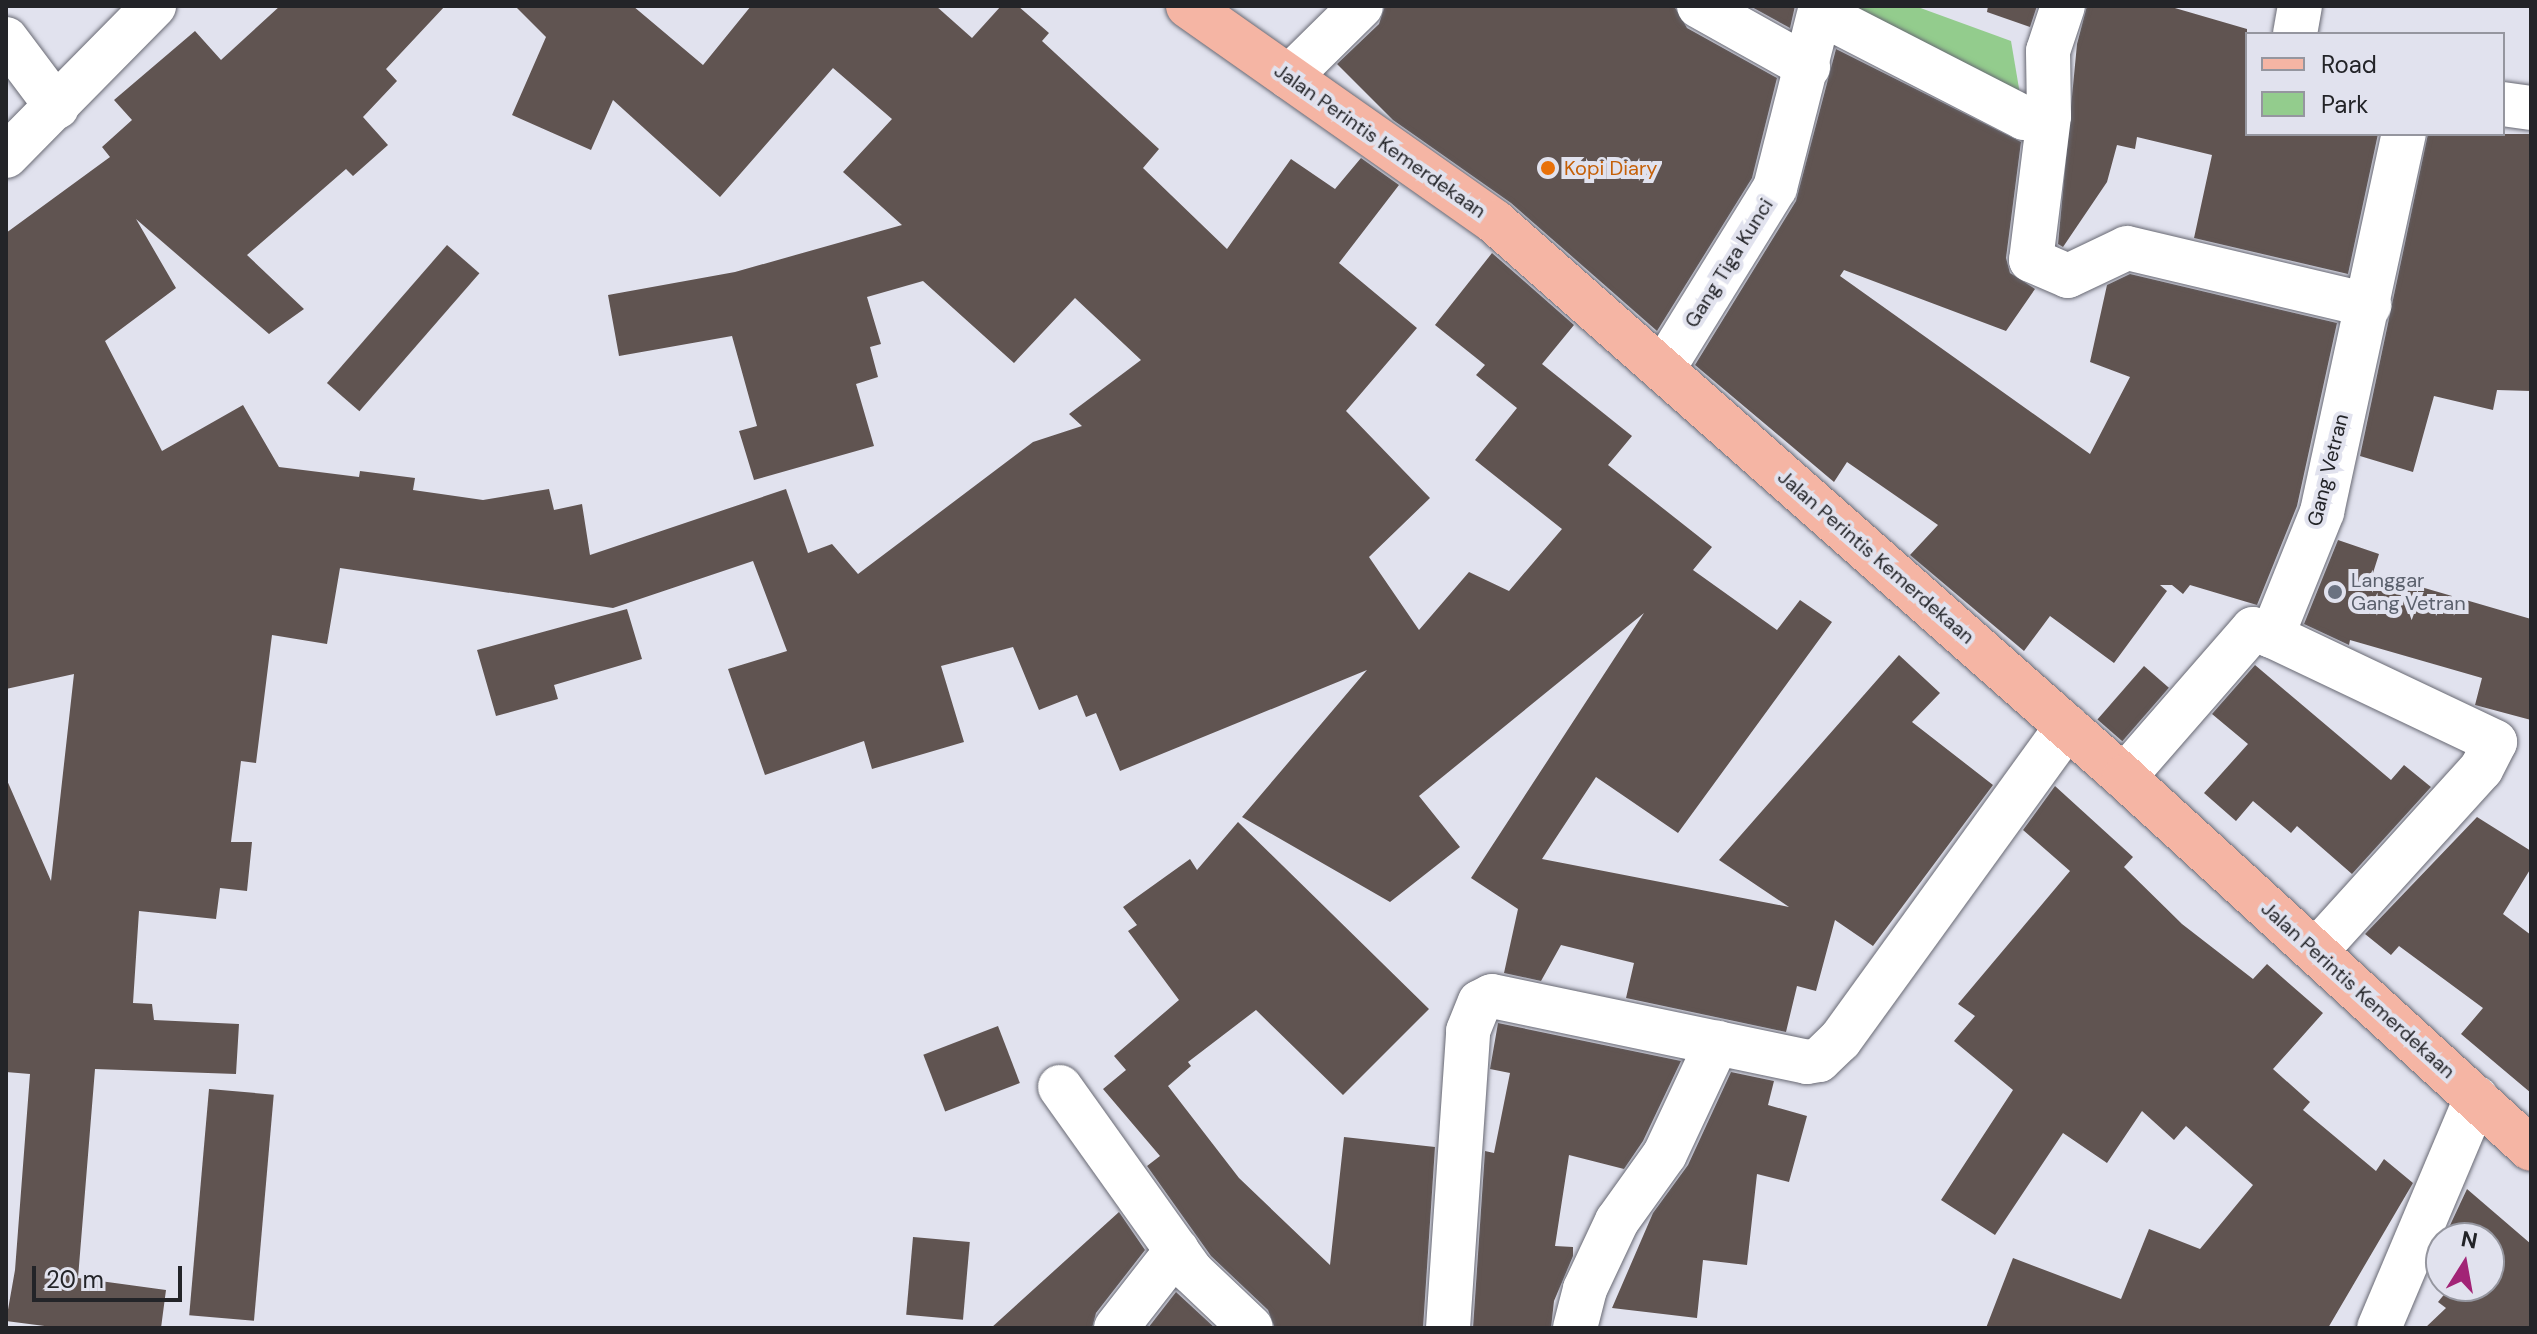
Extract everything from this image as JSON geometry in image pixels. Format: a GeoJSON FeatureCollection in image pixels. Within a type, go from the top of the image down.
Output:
{"type":"FeatureCollection","features":[{"type":"Feature","properties":{"kind":"main road","name":"Jalan Perintis Kemerdekaan"},"geometry":{"type":"LineString","coordinates":[[1188,6],[1495,222],[2067,726],[2529,1143]]}},
{"type":"Feature","properties":{"kind":"street"},"geometry":{"type":"LineString","coordinates":[[6,156],[154,6]]}},
{"type":"Feature","properties":{"kind":"street"},"geometry":{"type":"LineString","coordinates":[[1289,77],[1361,6]]}},
{"type":"Feature","properties":{"kind":"street"},"geometry":{"type":"LineString","coordinates":[[1699,6],[1808,67]]}},
{"type":"Feature","properties":{"kind":"street"},"geometry":{"type":"LineString","coordinates":[[2063,6],[2048,51],[2049,116],[2031,260],[2068,276],[2127,248],[2369,305]]}},
{"type":"Feature","properties":{"kind":"street"},"geometry":{"type":"LineString","coordinates":[[2295,32],[2300,6]]}},
{"type":"Feature","properties":{"kind":"street","name":"Gang Tiga Kunci"},"geometry":{"type":"LineString","coordinates":[[1663,369],[1775,188],[1821,10],[2024,118],[2049,116]]}},
{"type":"Feature","properties":{"kind":"street"},"geometry":{"type":"LineString","coordinates":[[6,39],[57,107]]}},
{"type":"Feature","properties":{"kind":"street"},"geometry":{"type":"LineString","coordinates":[[2505,104],[2531,108]]}},
{"type":"Feature","properties":{"kind":"street","name":"Gang Vetran"},"geometry":{"type":"LineString","coordinates":[[2272,636],[2322,512],[2404,136]]}},
{"type":"Feature","properties":{"kind":"street"},"geometry":{"type":"LineString","coordinates":[[2124,777],[2253,629],[2495,742],[2481,769],[2316,951]]}},
{"type":"Feature","properties":{"kind":"street"},"geometry":{"type":"LineString","coordinates":[[1448,1328],[1468,1031],[1480,1002],[1492,996],[1807,1062],[1830,1053],[2067,726]]}},
{"type":"Feature","properties":{"kind":"street"},"geometry":{"type":"LineString","coordinates":[[1575,1328],[1585,1289],[1617,1221],[1665,1154],[1717,1043]]}},
{"type":"Feature","properties":{"kind":"street"},"geometry":{"type":"LineString","coordinates":[[1060,1087],[1177,1250],[1251,1328]]}},
{"type":"Feature","properties":{"kind":"street"},"geometry":{"type":"LineString","coordinates":[[2379,1328],[2476,1098]]}},
{"type":"Feature","properties":{"kind":"street"},"geometry":{"type":"LineString","coordinates":[[1116,1328],[1177,1250]]}},
{"type":"Feature","properties":{"kind":"green space"},"geometry":{"type":"Polygon","coordinates":[[[1828,6],[1915,6],[2011,41],[2024,118],[1828,6]]]}},
{"type":"Feature","properties":{"kind":"building"},"geometry":{"type":"Polygon","coordinates":[[[280,6],[445,6],[386,69],[397,81],[363,117],[388,145],[353,176],[346,169],[247,255],[304,309],[269,334],[136,219],[176,288],[105,341],[162,451],[243,405],[279,467],[359,477],[360,471],[415,478],[413,490],[483,500],[549,489],[554,510],[582,504],[590,555],[786,489],[808,553],[832,544],[858,574],[1033,442],[1082,426],[1069,414],[1141,360],[1075,298],[1014,363],[923,281],[867,297],[881,344],[870,347],[878,377],[856,384],[874,446],[754,480],[739,431],[757,426],[732,336],[619,356],[608,295],[735,272],[902,225],[843,172],[892,119],[833,68],[720,197],[613,100],[591,150],[512,115],[546,37],[515,6],[633,6],[703,65],[751,6],[936,6],[972,38],[1001,6],[1018,6],[1049,33],[1042,41],[1159,149],[1143,168],[1227,249],[1291,159],[1335,189],[1361,158],[1399,185],[1339,263],[1417,328],[1346,411],[1430,498],[1369,557],[1419,630],[1469,572],[1509,591],[1562,529],[1475,460],[1517,408],[1476,375],[1485,365],[1435,325],[1492,253],[1574,325],[1542,364],[1632,436],[1608,465],[1712,547],[1693,570],[1777,630],[1800,600],[1832,622],[1678,833],[1596,777],[1542,859],[1789,907],[1719,860],[1899,655],[1940,693],[1912,722],[1993,785],[1873,946],[1835,920],[1816,991],[1797,986],[1786,1032],[1626,998],[1634,963],[1561,945],[1541,981],[1504,973],[1518,909],[1471,878],[1644,613],[1419,796],[1460,847],[1390,902],[1242,817],[1367,670],[1120,771],[1096,713],[1086,717],[1077,695],[1039,710],[1013,647],[941,666],[964,742],[872,769],[864,741],[765,775],[728,669],[787,651],[753,561],[613,608],[340,568],[327,644],[272,635],[256,763],[241,761],[231,842],[252,842],[247,891],[220,888],[216,919],[139,911],[133,1003],[152,1004],[154,1020],[239,1024],[236,1074],[95,1069],[78,1278],[166,1290],[161,1328],[60,1328],[6,1321],[15,1270],[30,1074],[6,1072],[6,778],[51,881],[74,674],[6,689],[6,233],[110,157],[102,147],[132,120],[114,100],[195,31],[221,60],[280,6]]]}},
{"type":"Feature","properties":{"kind":"building"},"geometry":{"type":"Polygon","coordinates":[[[1385,6],[1674,6],[1687,28],[1777,78],[1752,178],[1657,331],[1511,203],[1393,120],[1337,64],[1379,24],[1385,6]]]}},
{"type":"Feature","properties":{"kind":"building"},"geometry":{"type":"Polygon","coordinates":[[[1750,6],[1795,6],[1790,28],[1750,6]]]}},
{"type":"Feature","properties":{"kind":"building"},"geometry":{"type":"Polygon","coordinates":[[[1988,6],[2037,6],[2030,27],[1987,12],[1988,6]]]}},
{"type":"Feature","properties":{"kind":"building"},"geometry":{"type":"Polygon","coordinates":[[[2087,6],[2168,6],[2247,29],[2245,136],[2378,136],[2348,274],[2194,238],[2212,155],[2137,137],[2135,149],[2117,145],[2107,182],[2063,247],[2058,244],[2077,44],[2087,6]]]}},
{"type":"Feature","properties":{"kind":"building"},"geometry":{"type":"Polygon","coordinates":[[[1836,49],[2021,142],[2006,258],[2010,273],[2035,289],[2006,331],[1844,270],[1840,276],[2090,454],[2130,377],[2090,362],[2107,285],[2130,274],[2337,323],[2297,506],[2257,605],[2190,585],[2183,594],[2172,585],[2160,585],[2167,591],[2114,663],[2050,616],[2024,651],[1910,555],[1938,525],[1847,462],[1834,482],[1695,365],[1796,201],[1836,49]]]}},
{"type":"Feature","properties":{"kind":"building"},"geometry":{"type":"Polygon","coordinates":[[[2531,134],[2531,391],[2497,390],[2493,410],[2434,396],[2413,472],[2360,456],[2428,136],[2531,134]]]}},
{"type":"Feature","properties":{"kind":"building"},"geometry":{"type":"Polygon","coordinates":[[[447,245],[479,273],[359,411],[327,383],[447,245]]]}},
{"type":"Feature","properties":{"kind":"building"},"geometry":{"type":"Polygon","coordinates":[[[2338,540],[2379,554],[2373,573],[2531,619],[2531,720],[2475,705],[2482,678],[2350,640],[2349,645],[2304,624],[2338,540]]]}},
{"type":"Feature","properties":{"kind":"building"},"geometry":{"type":"Polygon","coordinates":[[[627,609],[642,659],[554,685],[558,699],[496,716],[477,650],[627,609]]]}},
{"type":"Feature","properties":{"kind":"building"},"geometry":{"type":"Polygon","coordinates":[[[2255,665],[2391,780],[2404,765],[2431,787],[2352,874],[2297,826],[2291,833],[2253,801],[2236,821],[2204,793],[2248,744],[2212,714],[2255,665]]]}},
{"type":"Feature","properties":{"kind":"building"},"geometry":{"type":"Polygon","coordinates":[[[2144,666],[2169,688],[2122,741],[2097,720],[2144,666]]]}},
{"type":"Feature","properties":{"kind":"building"},"geometry":{"type":"Polygon","coordinates":[[[2055,786],[2133,857],[2124,867],[2182,924],[2253,979],[2267,964],[2323,1013],[2273,1069],[2310,1102],[2303,1110],[2376,1171],[2384,1159],[2413,1183],[2328,1328],[1986,1328],[2013,1258],[2121,1299],[2149,1229],[2200,1249],[2253,1185],[2186,1126],[2174,1140],[2142,1111],[2107,1163],[2063,1133],[1995,1235],[1941,1200],[2013,1090],[1954,1041],[1975,1016],[1958,1004],[2070,871],[2023,830],[2055,786]]]}},
{"type":"Feature","properties":{"kind":"building"},"geometry":{"type":"Polygon","coordinates":[[[2477,817],[2531,851],[2531,868],[2503,914],[2531,935],[2531,1093],[2461,1034],[2483,1008],[2399,946],[2391,955],[2365,934],[2477,817]]]}},
{"type":"Feature","properties":{"kind":"building"},"geometry":{"type":"Polygon","coordinates":[[[1238,822],[1429,1009],[1343,1095],[1256,1010],[1188,1062],[1191,1066],[1168,1086],[1239,1178],[1330,1265],[1344,1137],[1435,1147],[1423,1328],[1275,1328],[1268,1310],[1211,1256],[1147,1166],[1160,1156],[1103,1089],[1126,1070],[1114,1056],[1179,1000],[1128,931],[1137,925],[1123,907],[1190,859],[1197,870],[1238,822]]]}},
{"type":"Feature","properties":{"kind":"building"},"geometry":{"type":"Polygon","coordinates":[[[1498,1023],[1681,1061],[1643,1141],[1624,1169],[1569,1155],[1555,1246],[1573,1247],[1573,1256],[1554,1301],[1551,1328],[1473,1328],[1485,1151],[1494,1153],[1510,1073],[1490,1069],[1498,1023]]]}},
{"type":"Feature","properties":{"kind":"building"},"geometry":{"type":"Polygon","coordinates":[[[998,1026],[1020,1083],[945,1112],[923,1055],[998,1026]]]}},
{"type":"Feature","properties":{"kind":"building"},"geometry":{"type":"Polygon","coordinates":[[[1731,1072],[1774,1081],[1768,1105],[1807,1116],[1789,1182],[1757,1174],[1747,1265],[1703,1260],[1697,1318],[1612,1308],[1653,1213],[1688,1165],[1731,1072]]]}},
{"type":"Feature","properties":{"kind":"building"},"geometry":{"type":"Polygon","coordinates":[[[209,1089],[274,1095],[254,1321],[189,1315],[209,1089]]]}},
{"type":"Feature","properties":{"kind":"building"},"geometry":{"type":"Polygon","coordinates":[[[2467,1189],[2531,1244],[2531,1328],[2425,1328],[2446,1308],[2438,1302],[2505,1302],[2505,1222],[2452,1222],[2467,1189]]]}},
{"type":"Feature","properties":{"kind":"building"},"geometry":{"type":"Polygon","coordinates":[[[1119,1212],[1145,1250],[1096,1313],[1092,1328],[991,1328],[1119,1212]]]}},
{"type":"Feature","properties":{"kind":"building"},"geometry":{"type":"Polygon","coordinates":[[[913,1237],[970,1242],[963,1320],[906,1315],[913,1237]]]}},
{"type":"Feature","properties":{"kind":"building"},"geometry":{"type":"Polygon","coordinates":[[[1176,1292],[1215,1328],[1148,1328],[1176,1292]]]}},
{"type":"Feature","properties":{"kind":"place","name":"Kopi Diary"},"geometry":{"type":"Point","coordinates":[1548,168]}},
{"type":"Feature","properties":{"kind":"place","name":"Langgar Gang Vetran"},"geometry":{"type":"Point","coordinates":[2335,592]}}]}
